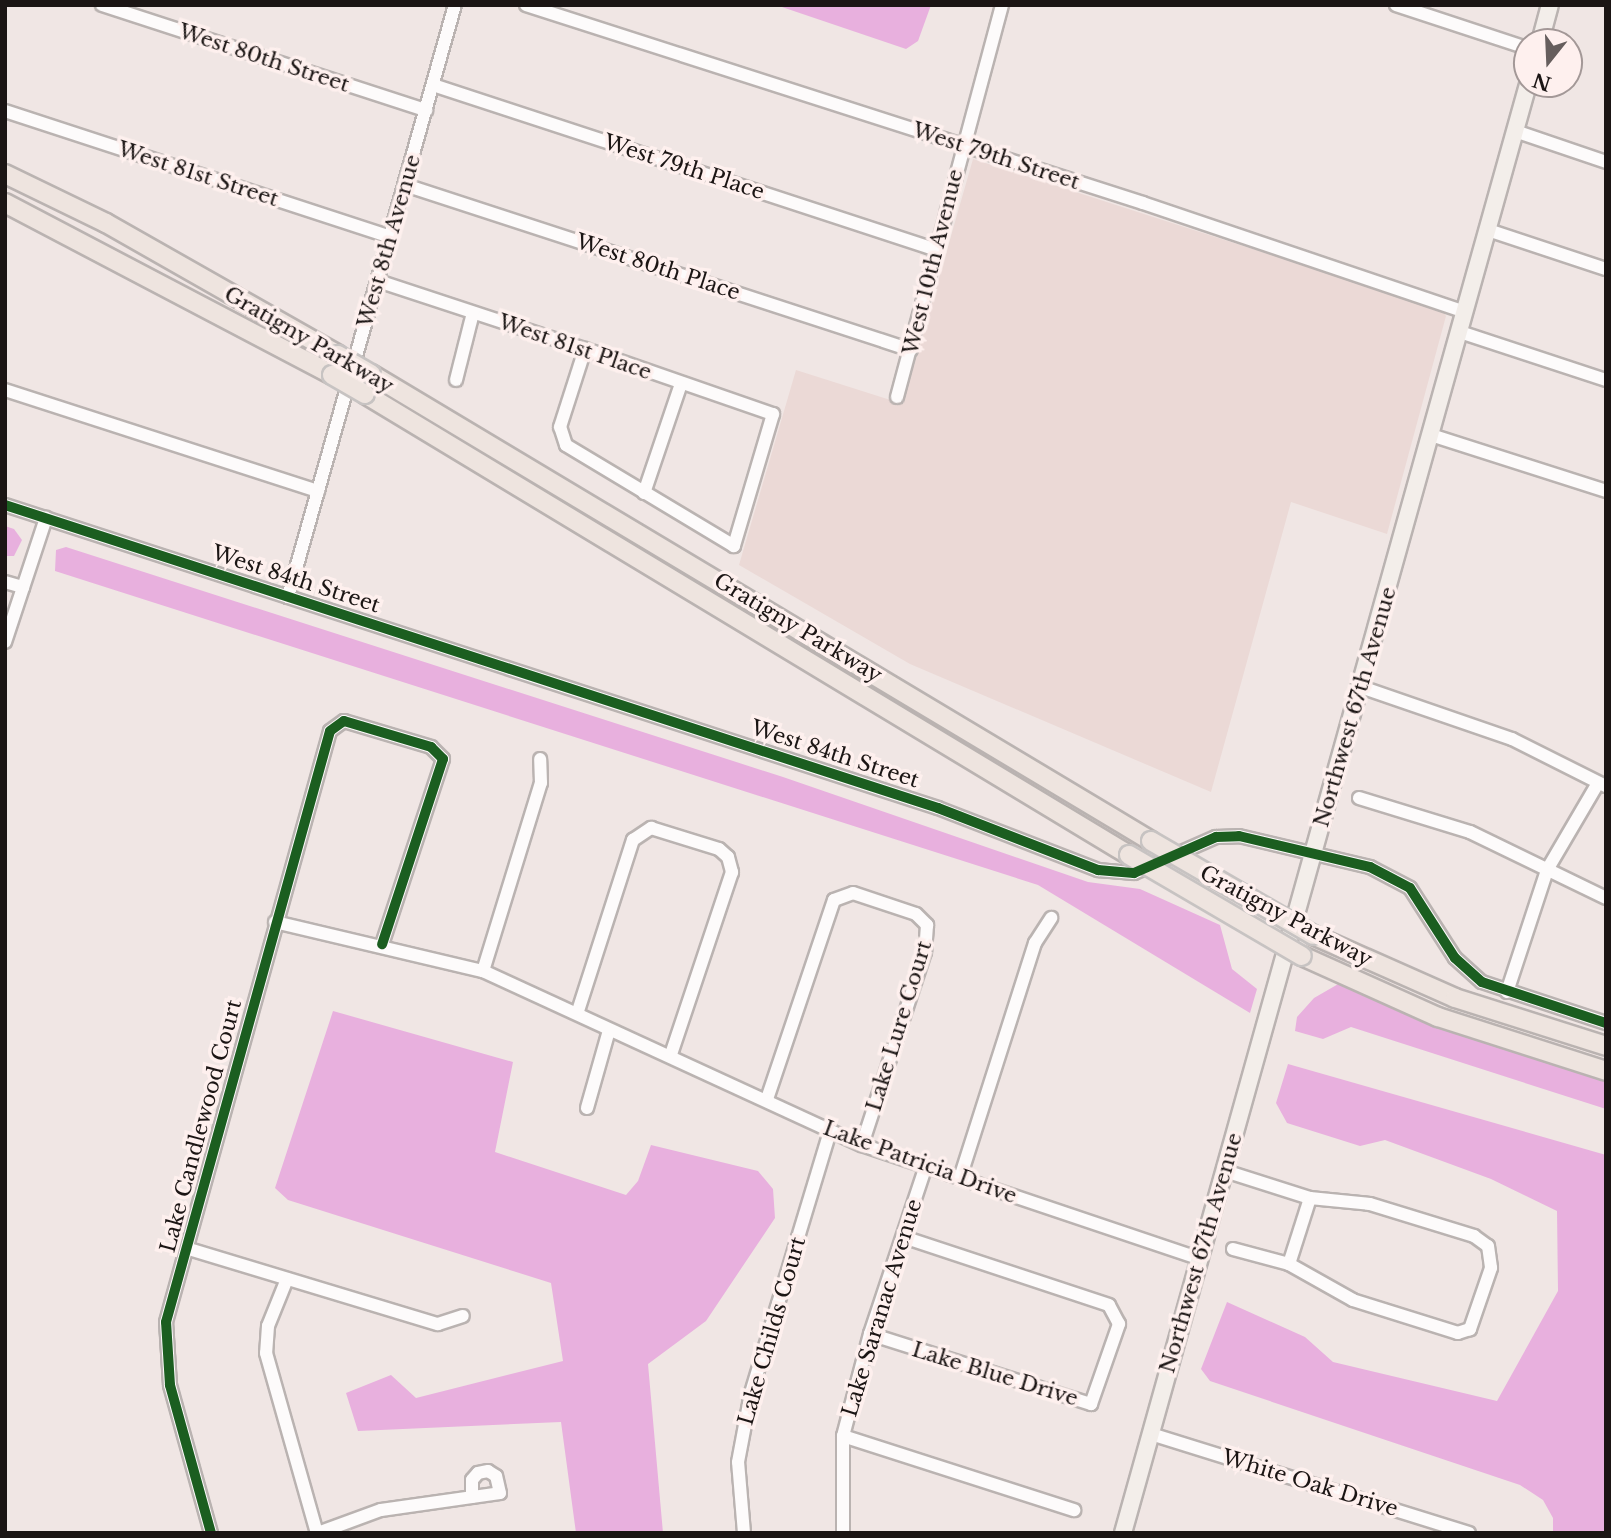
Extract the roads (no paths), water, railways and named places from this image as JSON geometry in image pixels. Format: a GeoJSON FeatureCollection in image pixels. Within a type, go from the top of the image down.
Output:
{"type":"FeatureCollection","features":[{"type":"Feature","properties":{"kind":"highway","name":"Gratigny Parkway"},"geometry":{"type":"LineString","coordinates":[[5,173],[106,223],[371,374],[1312,935],[1455,998],[1606,1046]]}},
{"type":"Feature","properties":{"kind":"highway","name":"Gratigny Parkway"},"geometry":{"type":"LineString","coordinates":[[6,204],[332,374],[1302,957],[1438,1017],[1606,1071]]}},
{"type":"Feature","properties":{"kind":"main road"},"geometry":{"type":"LineString","coordinates":[[1544,28],[1550,5]]}},
{"type":"Feature","properties":{"kind":"main road","name":"Northwest 67th Avenue"},"geometry":{"type":"LineString","coordinates":[[1123,1533],[1362,687],[1524,98]]}},
{"type":"Feature","properties":{"kind":"street","name":"West 80th Street"},"geometry":{"type":"LineString","coordinates":[[102,5],[426,110]]}},
{"type":"Feature","properties":{"kind":"street","name":"West 8th Avenue"},"geometry":{"type":"LineString","coordinates":[[288,597],[455,5]]}},
{"type":"Feature","properties":{"kind":"street","name":"West 79th Street"},"geometry":{"type":"LineString","coordinates":[[526,5],[1465,312]]}},
{"type":"Feature","properties":{"kind":"street","name":"West 10th Avenue"},"geometry":{"type":"LineString","coordinates":[[897,397],[911,350],[934,249],[1002,5]]}},
{"type":"Feature","properties":{"kind":"street"},"geometry":{"type":"LineString","coordinates":[[1396,5],[1513,43]]}},
{"type":"Feature","properties":{"kind":"street","name":"West 79th Place"},"geometry":{"type":"LineString","coordinates":[[433,85],[934,249]]}},
{"type":"Feature","properties":{"kind":"street","name":"West 81st Street"},"geometry":{"type":"LineString","coordinates":[[5,111],[390,237]]}},
{"type":"Feature","properties":{"kind":"street"},"geometry":{"type":"LineString","coordinates":[[1515,131],[1606,162]]}},
{"type":"Feature","properties":{"kind":"street","name":"West 80th Place"},"geometry":{"type":"LineString","coordinates":[[405,185],[911,350]]}},
{"type":"Feature","properties":{"kind":"street"},"geometry":{"type":"LineString","coordinates":[[1488,230],[1606,269]]}},
{"type":"Feature","properties":{"kind":"street","name":"West 81st Place"},"geometry":{"type":"LineString","coordinates":[[378,281],[773,414],[734,546],[644,493]]}},
{"type":"Feature","properties":{"kind":"street"},"geometry":{"type":"LineString","coordinates":[[456,380],[473,313]]}},
{"type":"Feature","properties":{"kind":"street"},"geometry":{"type":"LineString","coordinates":[[1460,332],[1606,380]]}},
{"type":"Feature","properties":{"kind":"street"},"geometry":{"type":"LineString","coordinates":[[585,349],[561,427],[566,445],[644,493],[681,384]]}},
{"type":"Feature","properties":{"kind":"street"},"geometry":{"type":"LineString","coordinates":[[5,390],[318,491]]}},
{"type":"Feature","properties":{"kind":"street"},"geometry":{"type":"LineString","coordinates":[[1431,435],[1606,491]]}},
{"type":"Feature","properties":{"kind":"street","name":"West 84th Street"},"geometry":{"type":"LineString","coordinates":[[5,505],[938,808],[1098,870],[1133,873],[1216,837],[1239,836],[1314,852],[1393,875],[1410,888],[1467,971],[1507,992],[1606,1023]]}},
{"type":"Feature","properties":{"kind":"street"},"geometry":{"type":"LineString","coordinates":[[5,642],[46,518]]}},
{"type":"Feature","properties":{"kind":"street"},"geometry":{"type":"LineString","coordinates":[[5,582],[23,587]]}},
{"type":"Feature","properties":{"kind":"street"},"geometry":{"type":"LineString","coordinates":[[1362,687],[1511,740],[1602,784],[1547,870],[1507,992]]}},
{"type":"Feature","properties":{"kind":"street","name":"Lake Candlewood Court"},"geometry":{"type":"LineString","coordinates":[[211,1533],[170,1385],[166,1322],[330,731],[344,721],[431,747],[443,759],[382,944]]}},
{"type":"Feature","properties":{"kind":"street"},"geometry":{"type":"LineString","coordinates":[[483,971],[541,783],[540,759]]}},
{"type":"Feature","properties":{"kind":"street"},"geometry":{"type":"LineString","coordinates":[[1359,798],[1470,832],[1606,898]]}},
{"type":"Feature","properties":{"kind":"street"},"geometry":{"type":"LineString","coordinates":[[578,1011],[633,839],[641,831],[650,828],[719,849],[728,857],[732,872],[671,1054]]}},
{"type":"Feature","properties":{"kind":"street","name":"Lake Lure Court"},"geometry":{"type":"LineString","coordinates":[[767,1099],[834,900],[853,893],[916,914],[927,925],[925,952],[862,1146]]}},
{"type":"Feature","properties":{"kind":"street"},"geometry":{"type":"LineString","coordinates":[[960,1178],[1035,943],[1051,918]]}},
{"type":"Feature","properties":{"kind":"street","name":"Lake Patricia Drive"},"geometry":{"type":"LineString","coordinates":[[275,922],[382,944],[483,971],[578,1011],[609,1030],[671,1054],[862,1146],[1200,1259]]}},
{"type":"Feature","properties":{"kind":"street"},"geometry":{"type":"LineString","coordinates":[[587,1108],[609,1030]]}},
{"type":"Feature","properties":{"kind":"street","name":"Lake Childs Court"},"geometry":{"type":"LineString","coordinates":[[744,1533],[738,1462],[751,1393],[830,1132]]}},
{"type":"Feature","properties":{"kind":"street","name":"Lake Saranac Avenue"},"geometry":{"type":"LineString","coordinates":[[843,1533],[839,1474],[843,1436],[870,1334],[925,1169]]}},
{"type":"Feature","properties":{"kind":"street"},"geometry":{"type":"LineString","coordinates":[[1225,1171],[1310,1198],[1370,1204],[1474,1236],[1488,1246],[1491,1268],[1470,1329],[1458,1334],[1432,1328],[1353,1300],[1289,1264],[1233,1249]]}},
{"type":"Feature","properties":{"kind":"street"},"geometry":{"type":"LineString","coordinates":[[1289,1264],[1310,1198]]}},
{"type":"Feature","properties":{"kind":"street","name":"Lake Blue Drive"},"geometry":{"type":"LineString","coordinates":[[870,1334],[1091,1404],[1119,1324],[1117,1312],[1109,1305],[903,1237]]}},
{"type":"Feature","properties":{"kind":"street"},"geometry":{"type":"LineString","coordinates":[[188,1249],[438,1324],[463,1315]]}},
{"type":"Feature","properties":{"kind":"street"},"geometry":{"type":"LineString","coordinates":[[287,1279],[268,1326],[266,1353],[317,1533],[381,1510],[472,1497],[500,1493],[496,1476],[488,1471],[472,1480],[472,1497]]}},
{"type":"Feature","properties":{"kind":"street","name":"White Oak Drive"},"geometry":{"type":"LineString","coordinates":[[1151,1434],[1469,1533]]}},
{"type":"Feature","properties":{"kind":"street"},"geometry":{"type":"LineString","coordinates":[[843,1436],[1074,1510]]}}]}
